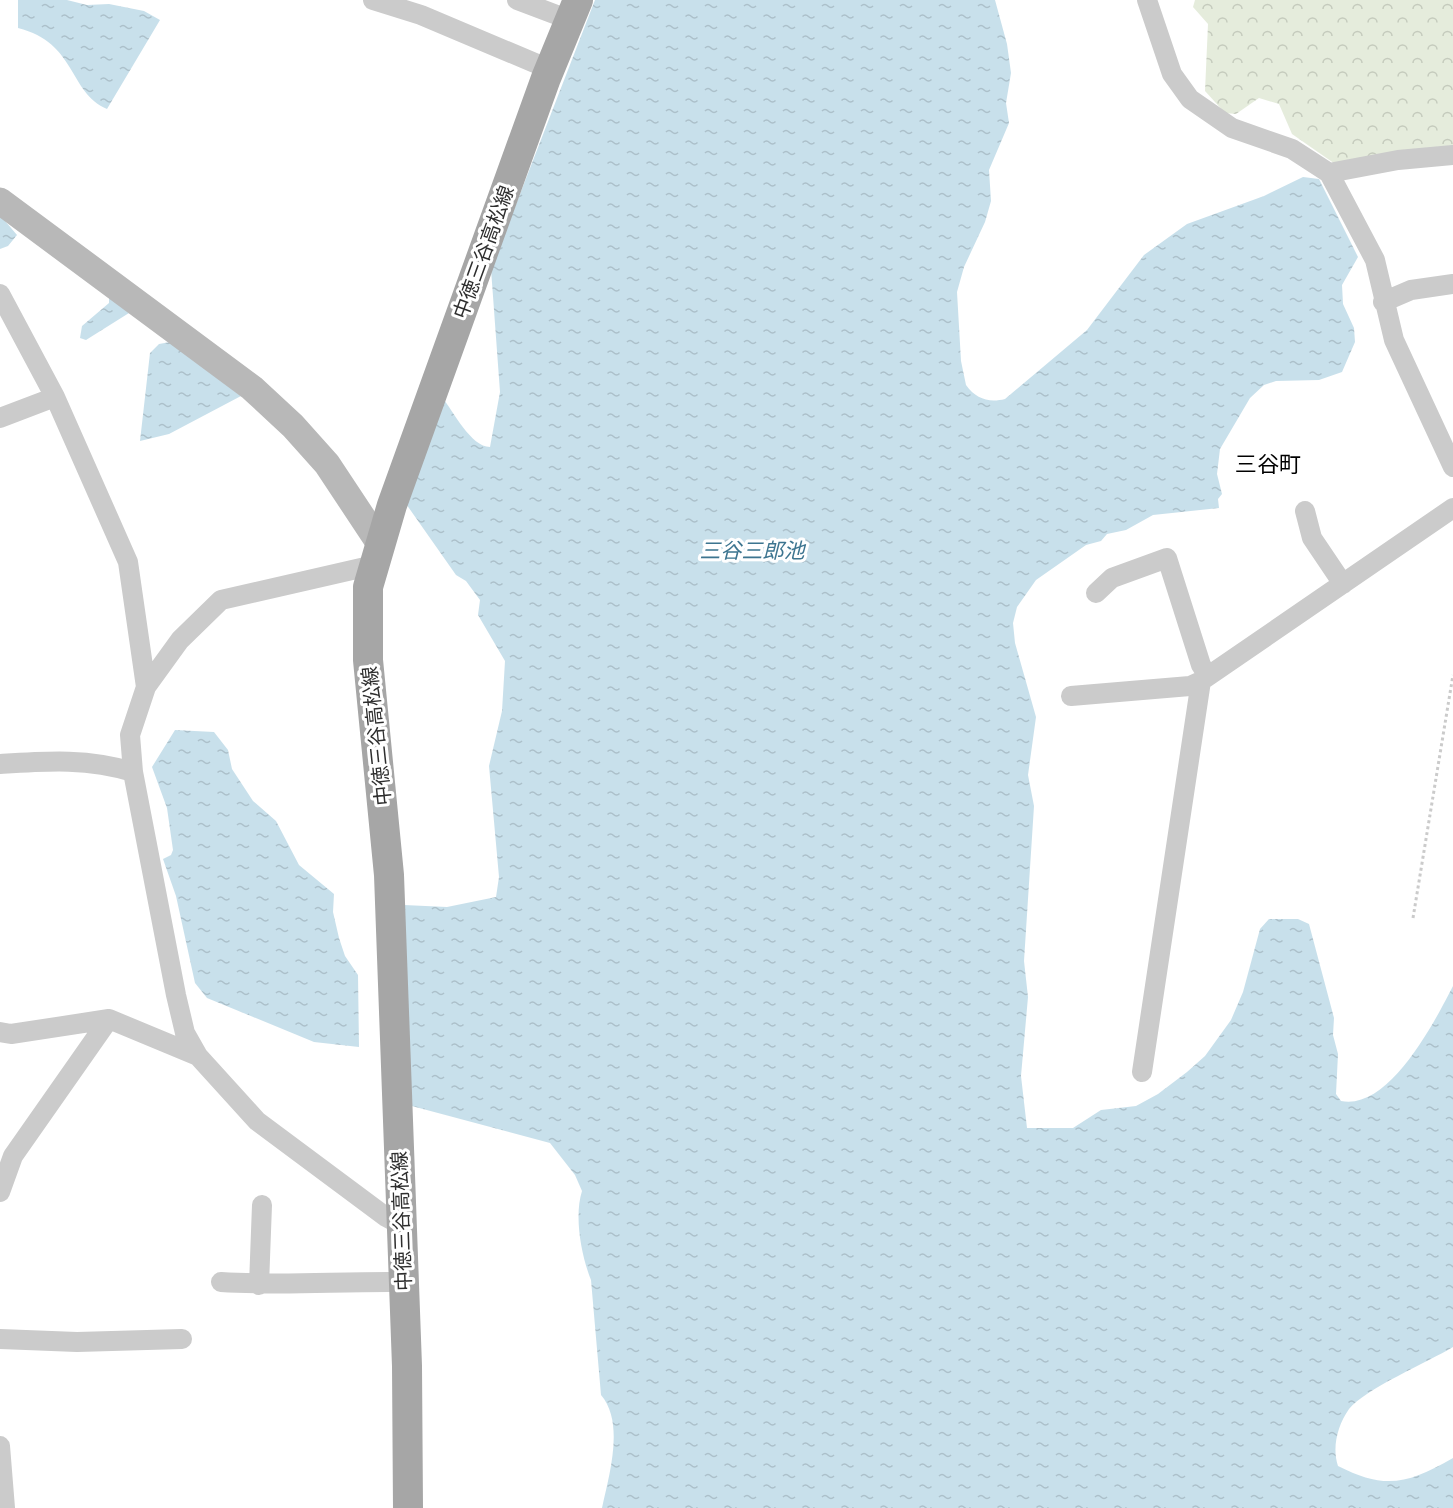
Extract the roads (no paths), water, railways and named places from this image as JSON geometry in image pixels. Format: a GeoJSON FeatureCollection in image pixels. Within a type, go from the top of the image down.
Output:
{"type":"FeatureCollection","features":[{"type":"Feature","properties":{"kind":"main road","name":"中徳三谷高松線"},"geometry":{"type":"LineString","coordinates":[[408,1508],[407,1366],[389,875],[366,630],[368,587],[377,555],[549,69],[574,10]]}},
{"type":"Feature","properties":{"kind":"street"},"geometry":{"type":"LineString","coordinates":[[373,0],[421,15],[549,69]]}},
{"type":"Feature","properties":{"kind":"street"},"geometry":{"type":"LineString","coordinates":[[517,0],[574,10]]}},
{"type":"Feature","properties":{"kind":"street"},"geometry":{"type":"LineString","coordinates":[[1147,0],[1172,74],[1190,99],[1232,128],[1292,149],[1329,173],[1375,260],[1383,302],[1394,340],[1453,467]]}},
{"type":"Feature","properties":{"kind":"street"},"geometry":{"type":"LineString","coordinates":[[1329,173],[1398,160],[1453,155]]}},
{"type":"Feature","properties":{"kind":"street"},"geometry":{"type":"LineString","coordinates":[[0,201],[252,388],[293,426],[327,464],[377,555],[221,600],[180,640],[146,687],[130,735],[133,772],[185,1033],[198,1056],[258,1121],[401,1226]]}},
{"type":"Feature","properties":{"kind":"street"},"geometry":{"type":"LineString","coordinates":[[1383,302],[1411,290],[1453,284]]}},
{"type":"Feature","properties":{"kind":"street"},"geometry":{"type":"LineString","coordinates":[[0,294],[55,398],[128,562],[146,687]]}},
{"type":"Feature","properties":{"kind":"street"},"geometry":{"type":"LineString","coordinates":[[0,418],[55,398]]}},
{"type":"Feature","properties":{"kind":"street"},"geometry":{"type":"LineString","coordinates":[[1071,696],[1190,686],[1453,508]]}},
{"type":"Feature","properties":{"kind":"street"},"geometry":{"type":"LineString","coordinates":[[1305,511],[1312,537],[1343,584]]}},
{"type":"Feature","properties":{"kind":"street"},"geometry":{"type":"LineString","coordinates":[[1096,593],[1113,578],[1167,558],[1204,678],[1142,1072]]}},
{"type":"Feature","properties":{"kind":"street"},"geometry":{"type":"LineString","coordinates":[[0,764],[60,761],[105,763],[133,772]]}},
{"type":"Feature","properties":{"kind":"street"},"geometry":{"type":"LineString","coordinates":[[0,1032],[11,1034],[109,1019],[198,1056]]}},
{"type":"Feature","properties":{"kind":"street"},"geometry":{"type":"LineString","coordinates":[[0,1192],[13,1156],[109,1019]]}},
{"type":"Feature","properties":{"kind":"street"},"geometry":{"type":"LineString","coordinates":[[259,1285],[262,1205]]}},
{"type":"Feature","properties":{"kind":"street"},"geometry":{"type":"LineString","coordinates":[[221,1282],[299,1285],[319,1281],[403,1282]]}},
{"type":"Feature","properties":{"kind":"street"},"geometry":{"type":"LineString","coordinates":[[0,1339],[77,1342],[182,1339]]}},
{"type":"Feature","properties":{"kind":"street"},"geometry":{"type":"LineString","coordinates":[[0,1446],[5,1508]]}},
{"type":"Feature","properties":{"kind":"water"},"geometry":{"type":"Polygon","coordinates":[[[18,0],[67,0],[87,5],[109,4],[144,11],[160,20],[107,109],[94,101],[85,91],[62,56],[51,45],[37,35],[18,28],[18,0]]]}},
{"type":"Feature","properties":{"kind":"water","name":"三谷三郎池"},"geometry":{"type":"Polygon","coordinates":[[[595,0],[995,0],[1007,44],[1011,73],[1006,103],[1009,123],[989,170],[991,201],[985,222],[964,267],[957,292],[961,361],[966,385],[974,394],[988,400],[1005,399],[1087,330],[1144,255],[1187,224],[1264,196],[1303,177],[1319,179],[1358,257],[1342,285],[1343,304],[1354,328],[1355,342],[1342,372],[1319,380],[1276,381],[1264,385],[1250,398],[1220,449],[1217,474],[1222,494],[1218,499],[1219,508],[1153,515],[1126,530],[1107,534],[1101,541],[1086,545],[1036,580],[1017,607],[1013,623],[1015,643],[1036,717],[1028,775],[1034,806],[1024,961],[1028,997],[1021,1076],[1027,1128],[1073,1128],[1101,1110],[1136,1106],[1158,1094],[1205,1056],[1231,1020],[1243,992],[1260,929],[1269,919],[1298,919],[1309,924],[1334,1018],[1333,1035],[1338,1054],[1336,1094],[1341,1101],[1359,1100],[1376,1092],[1393,1078],[1422,1040],[1453,986],[1453,1347],[1357,1401],[1341,1423],[1337,1437],[1336,1459],[1338,1466],[1355,1474],[1369,1479],[1396,1481],[1423,1474],[1453,1458],[1453,1508],[602,1508],[611,1465],[614,1434],[608,1407],[601,1395],[591,1280],[580,1236],[579,1212],[582,1191],[575,1175],[550,1143],[408,1105],[404,905],[447,907],[496,897],[499,877],[489,766],[502,711],[505,661],[478,615],[480,600],[466,581],[456,575],[404,501],[442,397],[469,435],[490,447],[500,392],[491,269],[595,0]]]}},
{"type":"Feature","properties":{"kind":"water"},"geometry":{"type":"Polygon","coordinates":[[[0,215],[17,235],[8,246],[0,249],[0,215]]]}},
{"type":"Feature","properties":{"kind":"water"},"geometry":{"type":"Polygon","coordinates":[[[109,295],[129,313],[86,340],[80,338],[82,326],[109,303],[109,295]]]}},
{"type":"Feature","properties":{"kind":"water"},"geometry":{"type":"Polygon","coordinates":[[[170,342],[241,396],[169,434],[140,441],[150,353],[159,344],[170,342]]]}},
{"type":"Feature","properties":{"kind":"water"},"geometry":{"type":"Polygon","coordinates":[[[175,730],[214,732],[228,750],[232,769],[253,801],[276,821],[299,865],[334,894],[333,912],[339,938],[345,956],[358,975],[359,1047],[314,1042],[207,998],[195,983],[176,896],[163,859],[171,855],[173,850],[167,808],[152,767],[175,730]]]}},
{"type":"Feature","properties":{"kind":"district","name":"三谷町"},"geometry":{"type":"Point","coordinates":[1268,463]}}]}
